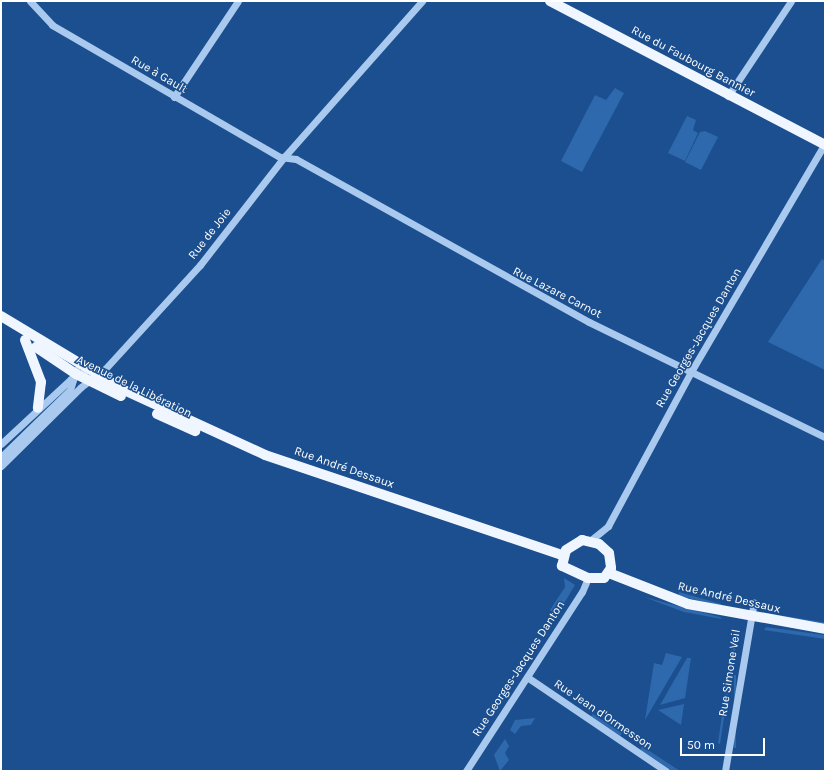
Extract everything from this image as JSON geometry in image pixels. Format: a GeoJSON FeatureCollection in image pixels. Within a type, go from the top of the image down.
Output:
{"type":"FeatureCollection","features":[{"type":"Feature","properties":{"kind":"main road","name":"Rue du Faubourg Bannier"},"geometry":{"type":"LineString","coordinates":[[550,1],[728,96],[825,145]]}},
{"type":"Feature","properties":{"kind":"main road","name":"Avenue de la Libération"},"geometry":{"type":"LineString","coordinates":[[1,316],[86,370],[93,379],[179,424],[243,450],[265,455]]}},
{"type":"Feature","properties":{"kind":"main road","name":"Avenue de la Libération"},"geometry":{"type":"LineString","coordinates":[[1,324],[76,374],[124,390]]}},
{"type":"Feature","properties":{"kind":"main road"},"geometry":{"type":"LineString","coordinates":[[25,340],[41,382],[38,408]]}},
{"type":"Feature","properties":{"kind":"main road","name":"Rue André Dessaux"},"geometry":{"type":"LineString","coordinates":[[124,390],[265,455],[563,556]]}},
{"type":"Feature","properties":{"kind":"main road"},"geometry":{"type":"LineString","coordinates":[[591,540],[609,553],[609,573],[598,580],[588,578],[564,568],[563,556],[575,542],[591,540]]}},
{"type":"Feature","properties":{"kind":"main road","name":"Rue André Dessaux"},"geometry":{"type":"LineString","coordinates":[[609,573],[688,604],[750,618],[825,629]]}},
{"type":"Feature","properties":{"kind":"street","name":"Rue à Gault"},"geometry":{"type":"LineString","coordinates":[[30,1],[52,25],[174,97],[285,156]]}},
{"type":"Feature","properties":{"kind":"street"},"geometry":{"type":"LineString","coordinates":[[174,97],[238,1]]}},
{"type":"Feature","properties":{"kind":"street","name":"Rue de Joie"},"geometry":{"type":"LineString","coordinates":[[1,466],[93,379],[200,265],[285,156],[422,1]]}},
{"type":"Feature","properties":{"kind":"street"},"geometry":{"type":"LineString","coordinates":[[728,96],[791,1]]}},
{"type":"Feature","properties":{"kind":"street","name":"Rue Georges-Jacques Danton"},"geometry":{"type":"LineString","coordinates":[[591,540],[608,526],[692,370],[825,145]]}},
{"type":"Feature","properties":{"kind":"street","name":"Rue Lazare Carnot"},"geometry":{"type":"LineString","coordinates":[[285,156],[394,213],[513,283],[692,370],[825,437]]}},
{"type":"Feature","properties":{"kind":"street"},"geometry":{"type":"LineString","coordinates":[[1,457],[70,390],[76,374],[74,363]]}},
{"type":"Feature","properties":{"kind":"street"},"geometry":{"type":"LineString","coordinates":[[1,444],[76,374],[86,370]]}},
{"type":"Feature","properties":{"kind":"street","name":"Rue Georges-Jacques Danton"},"geometry":{"type":"LineString","coordinates":[[466,771],[582,592],[588,578]]}},
{"type":"Feature","properties":{"kind":"street","name":"Rue Simone Veil"},"geometry":{"type":"LineString","coordinates":[[725,771],[750,618],[754,602]]}},
{"type":"Feature","properties":{"kind":"street","name":"Rue Jean d'Ormesson"},"geometry":{"type":"LineString","coordinates":[[527,677],[666,771]]}},
{"type":"Feature","properties":{"kind":"shaded area"},"geometry":{"type":"Polygon","coordinates":[[[615,88],[624,93],[582,172],[561,161],[595,95],[606,100],[615,88]]]}},
{"type":"Feature","properties":{"kind":"shaded area"},"geometry":{"type":"Polygon","coordinates":[[[687,116],[696,120],[693,130],[698,133],[685,161],[668,153],[687,116]]]}},
{"type":"Feature","properties":{"kind":"shaded area"},"geometry":{"type":"Polygon","coordinates":[[[705,131],[718,137],[701,170],[685,162],[700,132],[705,131]]]}},
{"type":"Feature","properties":{"kind":"shaded area"},"geometry":{"type":"Polygon","coordinates":[[[822,259],[825,261],[825,370],[768,342],[822,259]]]}},
{"type":"Feature","properties":{"kind":"shaded area"},"geometry":{"type":"Polygon","coordinates":[[[564,578],[575,585],[557,615],[550,610],[565,587],[564,578]]]}},
{"type":"Feature","properties":{"kind":"shaded area"},"geometry":{"type":"Polygon","coordinates":[[[679,592],[721,604],[722,606],[679,596],[679,592]]]}},
{"type":"Feature","properties":{"kind":"shaded area"},"geometry":{"type":"Polygon","coordinates":[[[644,597],[720,617],[722,619],[684,612],[644,597]]]}},
{"type":"Feature","properties":{"kind":"shaded area"},"geometry":{"type":"Polygon","coordinates":[[[766,613],[825,622],[825,624],[766,615],[766,613]]]}},
{"type":"Feature","properties":{"kind":"shaded area"},"geometry":{"type":"Polygon","coordinates":[[[766,627],[825,635],[825,639],[764,630],[766,627]]]}},
{"type":"Feature","properties":{"kind":"shaded area"},"geometry":{"type":"Polygon","coordinates":[[[734,635],[738,636],[733,660],[730,660],[734,635]]]}},
{"type":"Feature","properties":{"kind":"shaded area"},"geometry":{"type":"Polygon","coordinates":[[[666,653],[682,657],[645,720],[654,663],[662,665],[666,653]]]}},
{"type":"Feature","properties":{"kind":"shaded area"},"geometry":{"type":"Polygon","coordinates":[[[687,658],[691,658],[685,698],[660,705],[687,658]]]}},
{"type":"Feature","properties":{"kind":"shaded area"},"geometry":{"type":"Polygon","coordinates":[[[734,675],[736,675],[736,748],[734,748],[734,675]]]}},
{"type":"Feature","properties":{"kind":"shaded area"},"geometry":{"type":"Polygon","coordinates":[[[727,679],[730,679],[720,744],[718,743],[727,679]]]}},
{"type":"Feature","properties":{"kind":"shaded area"},"geometry":{"type":"Polygon","coordinates":[[[684,704],[681,725],[658,710],[684,704]]]}},
{"type":"Feature","properties":{"kind":"shaded area"},"geometry":{"type":"Polygon","coordinates":[[[593,714],[622,733],[620,736],[590,717],[593,714]]]}},
{"type":"Feature","properties":{"kind":"shaded area"},"geometry":{"type":"Polygon","coordinates":[[[535,718],[531,725],[521,726],[515,734],[510,730],[515,720],[535,718]]]}},
{"type":"Feature","properties":{"kind":"shaded area"},"geometry":{"type":"Polygon","coordinates":[[[505,739],[509,746],[505,753],[509,760],[500,771],[494,755],[505,739]]]}},
{"type":"Feature","properties":{"kind":"shaded area"},"geometry":{"type":"Polygon","coordinates":[[[642,746],[680,771],[672,771],[640,750],[642,746]]]}}]}
